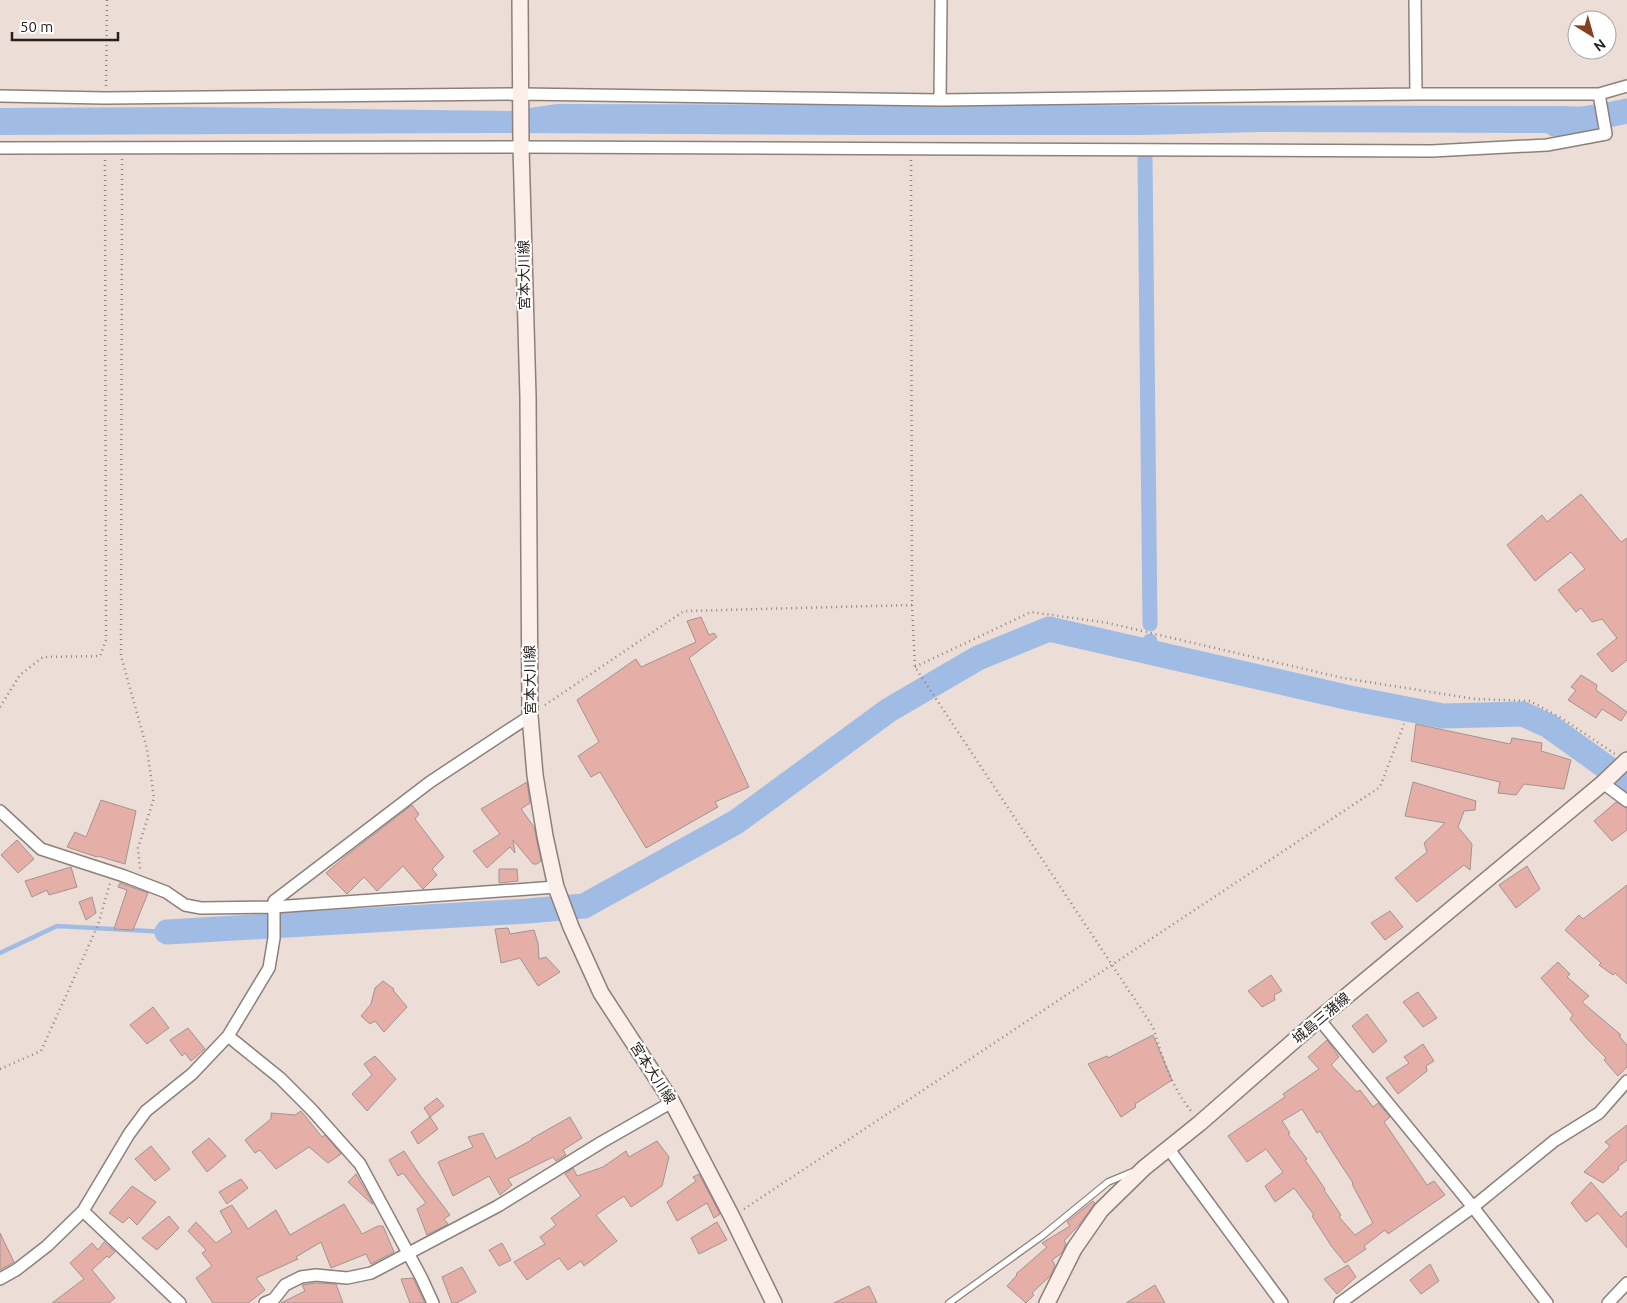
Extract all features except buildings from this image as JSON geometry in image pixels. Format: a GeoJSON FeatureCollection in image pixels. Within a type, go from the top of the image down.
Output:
{"type":"FeatureCollection","features":[{"type":"Feature","properties":{"kind":"main road","name":"宮本大川線"},"geometry":{"type":"LineString","coordinates":[[520,0],[521,142],[528,397],[530,716],[535,775],[545,836],[558,892],[601,993],[672,1102],[774,1303]]}},
{"type":"Feature","properties":{"kind":"main road","name":"城島三潴線"},"geometry":{"type":"LineString","coordinates":[[1047,1303],[1074,1249],[1101,1210],[1144,1168],[1626,761]]}},
{"type":"Feature","properties":{"kind":"street"},"geometry":{"type":"LineString","coordinates":[[940,100],[941,0]]}},
{"type":"Feature","properties":{"kind":"street"},"geometry":{"type":"LineString","coordinates":[[1415,0],[1416,94]]}},
{"type":"Feature","properties":{"kind":"street"},"geometry":{"type":"LineString","coordinates":[[0,96],[106,98],[940,100],[1416,94],[1599,94],[1627,86]]}},
{"type":"Feature","properties":{"kind":"street"},"geometry":{"type":"LineString","coordinates":[[0,148],[521,142],[911,148],[1432,151],[1548,145],[1606,134],[1599,94]]}},
{"type":"Feature","properties":{"kind":"street"},"geometry":{"type":"LineString","coordinates":[[0,1279],[16,1270],[47,1246],[83,1211],[146,1111],[192,1074],[228,1036],[269,968],[274,938],[274,901],[430,782],[530,716]]}},
{"type":"Feature","properties":{"kind":"street"},"geometry":{"type":"LineString","coordinates":[[1603,782],[1627,802]]}},
{"type":"Feature","properties":{"kind":"street"},"geometry":{"type":"LineString","coordinates":[[0,811],[41,849],[113,872],[166,892],[185,905],[201,908],[274,907],[558,892]]}},
{"type":"Feature","properties":{"kind":"street"},"geometry":{"type":"LineString","coordinates":[[1319,1019],[1473,1207],[1547,1303]]}},
{"type":"Feature","properties":{"kind":"street"},"geometry":{"type":"LineString","coordinates":[[228,1036],[280,1078],[312,1110],[360,1164],[433,1303]]}},
{"type":"Feature","properties":{"kind":"street"},"geometry":{"type":"LineString","coordinates":[[1340,1303],[1473,1207],[1554,1141],[1599,1113],[1627,1081]]}},
{"type":"Feature","properties":{"kind":"street"},"geometry":{"type":"LineString","coordinates":[[265,1303],[274,1299],[285,1285],[301,1277],[316,1275],[346,1278],[371,1273],[498,1206],[602,1142],[672,1102]]}},
{"type":"Feature","properties":{"kind":"street"},"geometry":{"type":"LineString","coordinates":[[1168,1148],[1282,1303]]}},
{"type":"Feature","properties":{"kind":"street"},"geometry":{"type":"LineString","coordinates":[[83,1211],[180,1303]]}},
{"type":"Feature","properties":{"kind":"street"},"geometry":{"type":"LineString","coordinates":[[1608,1303],[1627,1283]]}},
{"type":"Feature","properties":{"kind":"lane"},"geometry":{"type":"LineString","coordinates":[[949,1303],[1042,1236],[1108,1182],[1144,1168]]}},
{"type":"Feature","properties":{"kind":"path"},"geometry":{"type":"LineString","coordinates":[[106,98],[107,0]]}},
{"type":"Feature","properties":{"kind":"path"},"geometry":{"type":"LineString","coordinates":[[0,707],[20,675],[43,657],[100,656],[106,640],[104,148]]}},
{"type":"Feature","properties":{"kind":"path"},"geometry":{"type":"LineString","coordinates":[[122,148],[121,656],[147,749],[154,798],[138,848],[142,883]]}},
{"type":"Feature","properties":{"kind":"path"},"geometry":{"type":"LineString","coordinates":[[911,148],[912,605],[915,667],[1153,1026],[1165,1066],[1180,1097],[1200,1122]]}},
{"type":"Feature","properties":{"kind":"path"},"geometry":{"type":"LineString","coordinates":[[530,716],[684,611],[912,605]]}},
{"type":"Feature","properties":{"kind":"path"},"geometry":{"type":"LineString","coordinates":[[915,667],[1032,612],[1108,623],[1343,678],[1475,699],[1530,701],[1563,719],[1626,761]]}},
{"type":"Feature","properties":{"kind":"path"},"geometry":{"type":"LineString","coordinates":[[732,1217],[1380,787],[1404,724]]}},
{"type":"Feature","properties":{"kind":"path"},"geometry":{"type":"LineString","coordinates":[[0,1070],[41,1051],[98,925],[113,872]]}},
{"type":"Feature","properties":{"kind":"water"},"geometry":{"type":"Polygon","coordinates":[[[557,104],[1563,106],[1587,107],[1590,125],[1553,133],[0,135],[0,108],[188,107],[509,111],[557,104]]]}},
{"type":"Feature","properties":{"kind":"waterway"},"geometry":{"type":"LineString","coordinates":[[1608,115],[1627,111]]}},
{"type":"Feature","properties":{"kind":"waterway"},"geometry":{"type":"LineString","coordinates":[[1555,124],[1594,117]]}},
{"type":"Feature","properties":{"kind":"waterway"},"geometry":{"type":"LineString","coordinates":[[1145,156],[1150,624]]}},
{"type":"Feature","properties":{"kind":"waterway"},"geometry":{"type":"LineString","coordinates":[[167,932],[528,911],[584,906],[736,822],[889,710],[978,658],[1049,629],[1350,698],[1443,716],[1523,714],[1549,726],[1627,782]]}},
{"type":"Feature","properties":{"kind":"waterway"},"geometry":{"type":"LineString","coordinates":[[1150,641],[1150,652]]}},
{"type":"Feature","properties":{"kind":"waterway"},"geometry":{"type":"LineString","coordinates":[[0,953],[57,926],[167,932]]}}]}
